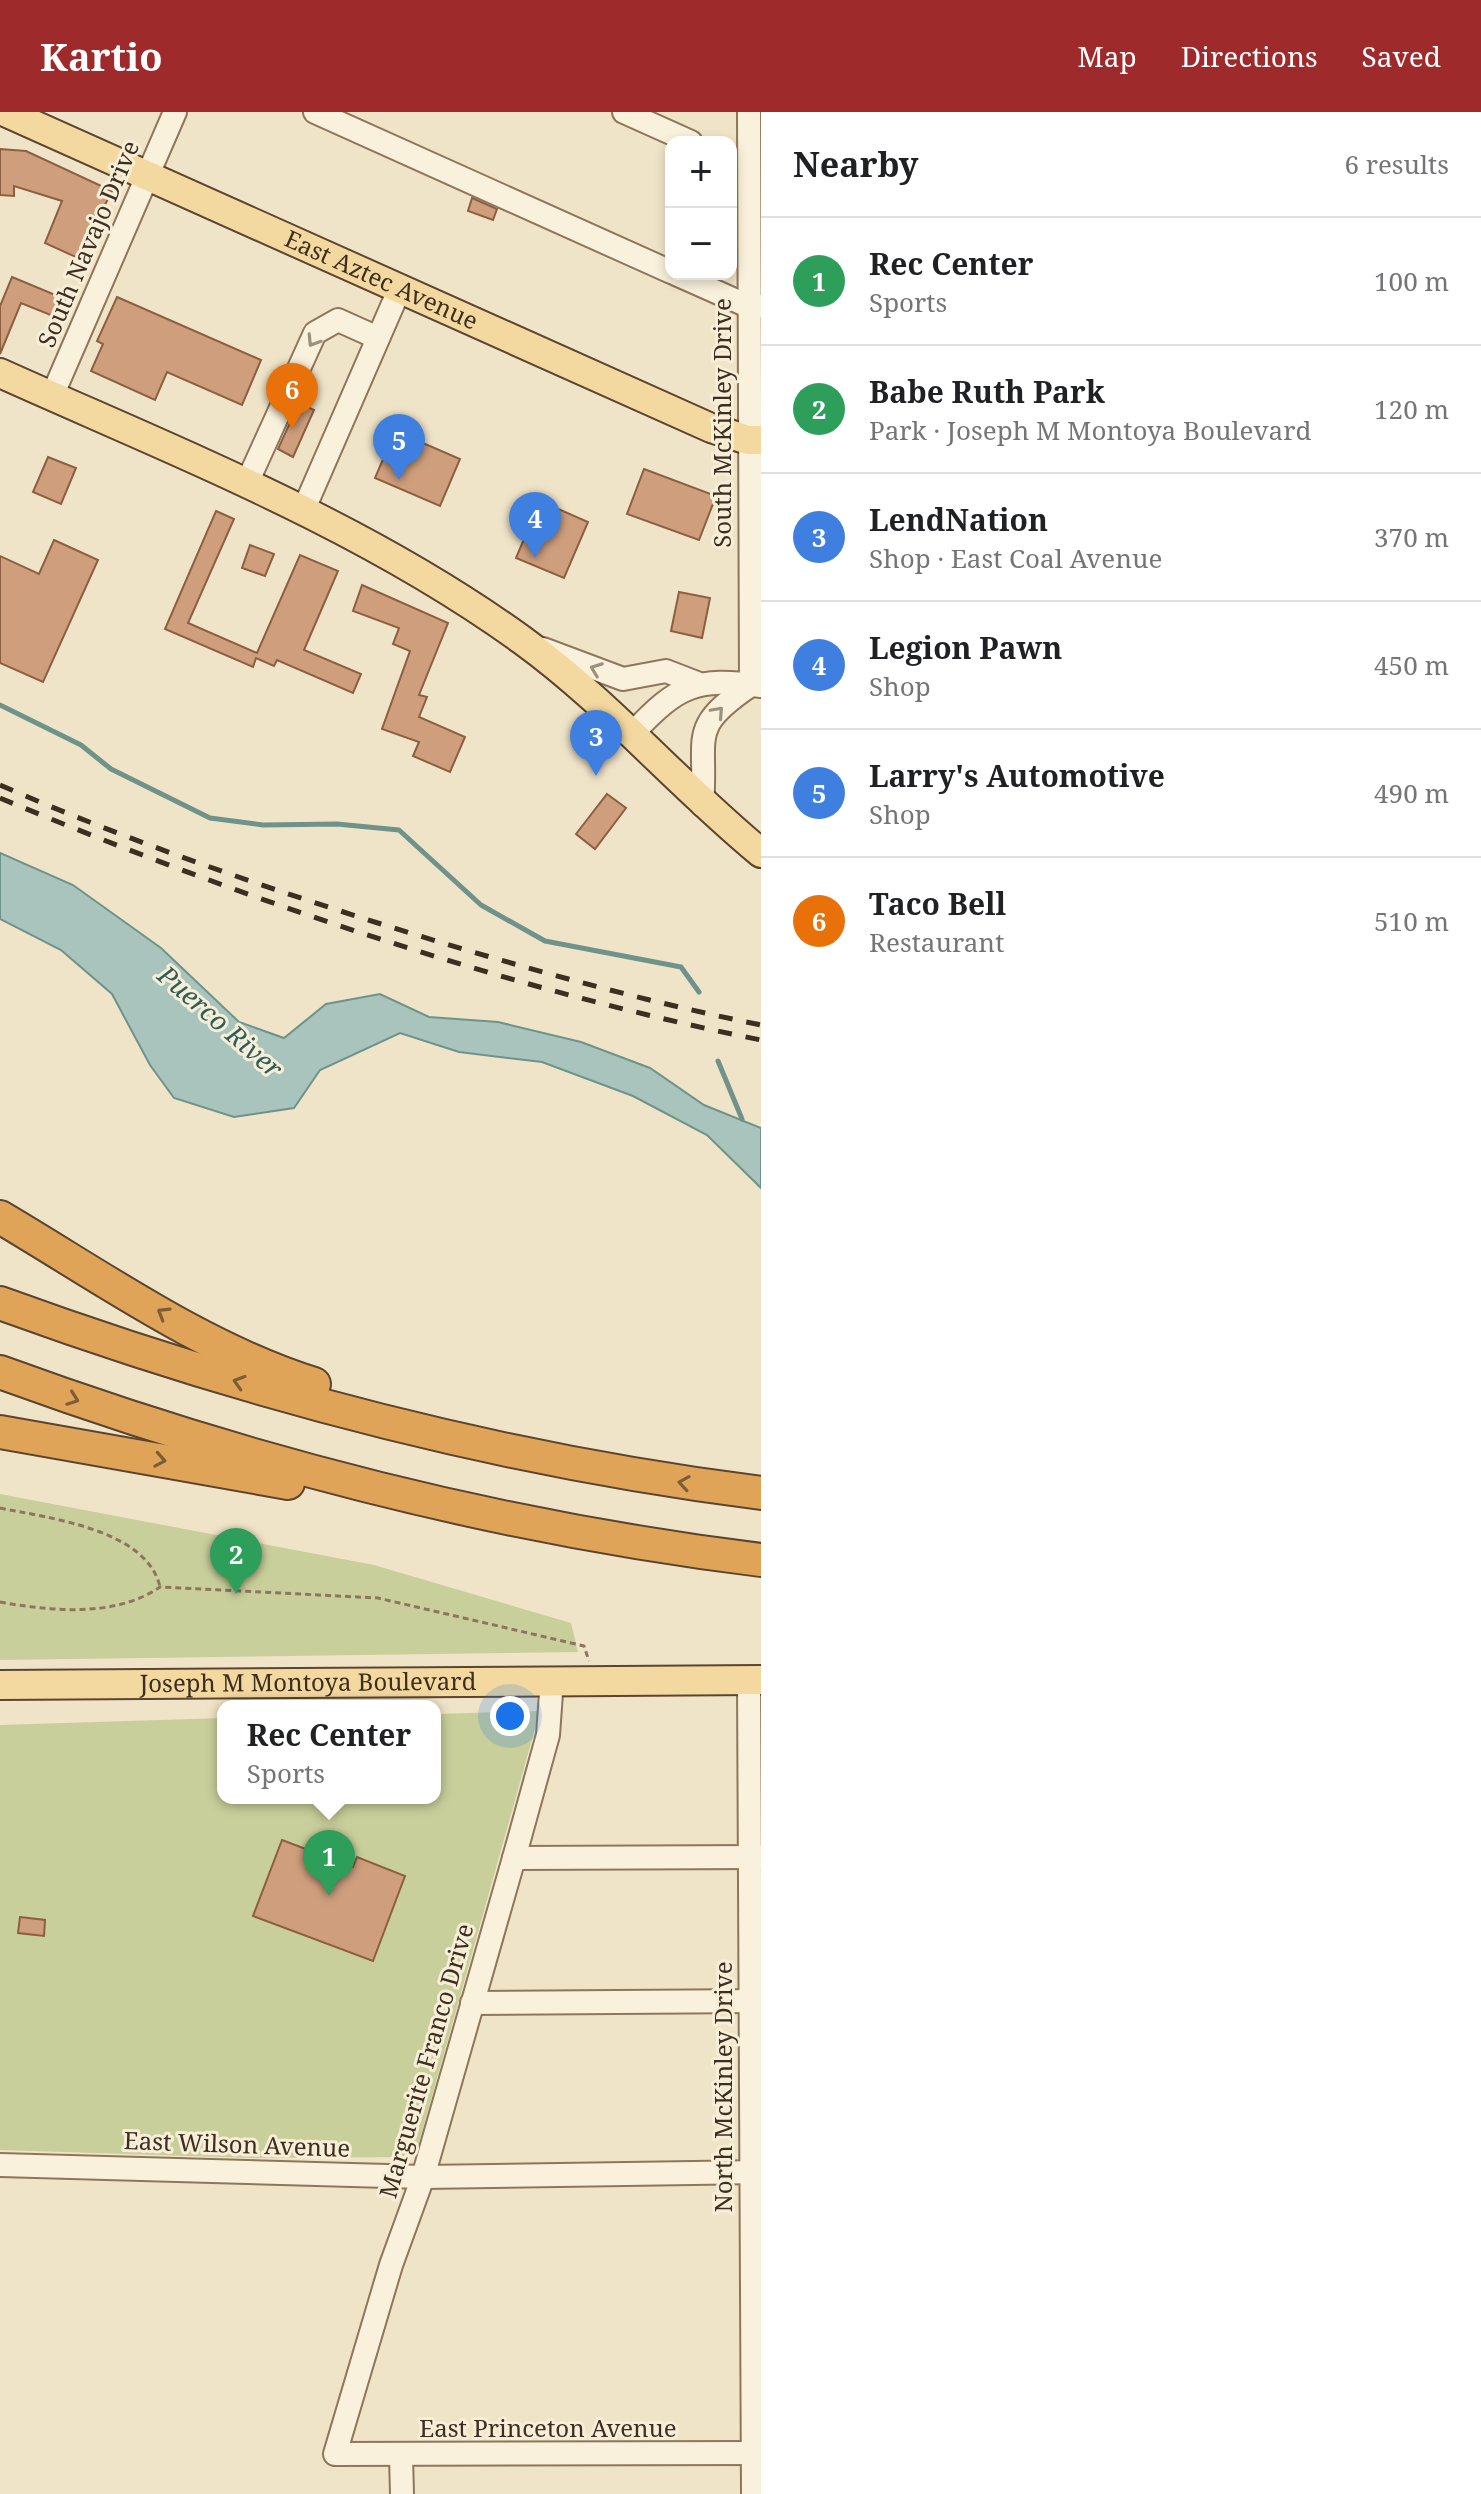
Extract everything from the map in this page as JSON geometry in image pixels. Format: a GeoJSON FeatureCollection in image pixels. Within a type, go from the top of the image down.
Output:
{"type":"FeatureCollection","features":[{"type":"Feature","properties":{"kind":"highway"},"geometry":{"type":"LineString","coordinates":[[0,1217],[197,1334],[287,1376],[577,1465]]}},
{"type":"Feature","properties":{"kind":"highway"},"geometry":{"type":"LineString","coordinates":[[0,1303],[123,1348],[356,1417],[577,1465],[761,1493]]}},
{"type":"Feature","properties":{"kind":"highway"},"geometry":{"type":"LineString","coordinates":[[0,1372],[97,1408],[437,1505],[600,1537]]}},
{"type":"Feature","properties":{"kind":"highway"},"geometry":{"type":"LineString","coordinates":[[0,1432],[600,1537],[761,1560]]}},
{"type":"Feature","properties":{"kind":"main road","name":"East Aztec Avenue"},"geometry":{"type":"LineString","coordinates":[[5,112],[711,428],[755,440]]}},
{"type":"Feature","properties":{"kind":"main road"},"geometry":{"type":"LineString","coordinates":[[0,373],[303,511],[454,592],[525,642],[633,733],[702,805],[761,853]]}},
{"type":"Feature","properties":{"kind":"main road","name":"Joseph M Montoya Boulevard"},"geometry":{"type":"LineString","coordinates":[[0,1685],[755,1680]]}},
{"type":"Feature","properties":{"kind":"street","name":"South Navajo Drive"},"geometry":{"type":"LineString","coordinates":[[52,396],[175,112]]}},
{"type":"Feature","properties":{"kind":"street"},"geometry":{"type":"LineString","coordinates":[[315,112],[665,269]]}},
{"type":"Feature","properties":{"kind":"street"},"geometry":{"type":"LineString","coordinates":[[624,112],[678,136]]}},
{"type":"Feature","properties":{"kind":"street","name":"South McKinley Drive"},"geometry":{"type":"LineString","coordinates":[[749,112],[747,160],[754,306],[756,686]]}},
{"type":"Feature","properties":{"kind":"street"},"geometry":{"type":"LineString","coordinates":[[691,280],[754,306]]}},
{"type":"Feature","properties":{"kind":"street"},"geometry":{"type":"LineString","coordinates":[[303,511],[400,288]]}},
{"type":"Feature","properties":{"kind":"street"},"geometry":{"type":"LineString","coordinates":[[246,485],[315,333],[338,320],[378,338]]}},
{"type":"Feature","properties":{"kind":"street"},"geometry":{"type":"LineString","coordinates":[[525,642],[623,679],[666,671],[697,683],[756,686]]}},
{"type":"Feature","properties":{"kind":"street"},"geometry":{"type":"LineString","coordinates":[[633,733],[656,708],[697,683]]}},
{"type":"Feature","properties":{"kind":"street"},"geometry":{"type":"LineString","coordinates":[[702,805],[702,732],[720,706],[756,686]]}},
{"type":"Feature","properties":{"kind":"street","name":"Marguerite Franco Drive"},"geometry":{"type":"LineString","coordinates":[[335,2454],[391,2265],[423,2177],[514,1858],[548,1735],[552,1679]]}},
{"type":"Feature","properties":{"kind":"street","name":"North McKinley Drive"},"geometry":{"type":"LineString","coordinates":[[753,2494],[757,2453],[755,1680]]}},
{"type":"Feature","properties":{"kind":"street"},"geometry":{"type":"LineString","coordinates":[[514,1858],[755,1857]]}},
{"type":"Feature","properties":{"kind":"street"},"geometry":{"type":"LineString","coordinates":[[472,2003],[755,2001]]}},
{"type":"Feature","properties":{"kind":"street","name":"East Wilson Avenue"},"geometry":{"type":"LineString","coordinates":[[0,2165],[423,2177],[755,2172]]}},
{"type":"Feature","properties":{"kind":"street","name":"East Princeton Avenue"},"geometry":{"type":"LineString","coordinates":[[335,2454],[757,2453]]}},
{"type":"Feature","properties":{"kind":"street"},"geometry":{"type":"LineString","coordinates":[[401,2456],[402,2494]]}},
{"type":"Feature","properties":{"kind":"path"},"geometry":{"type":"LineString","coordinates":[[0,1508],[90,1527],[118,1540],[150,1566],[160,1587]]}},
{"type":"Feature","properties":{"kind":"path"},"geometry":{"type":"LineString","coordinates":[[0,1602],[61,1611],[143,1599],[160,1587],[378,1598],[584,1646],[595,1680]]}},
{"type":"Feature","properties":{"kind":"green space"},"geometry":{"type":"Polygon","coordinates":[[[0,1494],[374,1565],[571,1623],[578,1652],[0,1660],[0,1494]]]}},
{"type":"Feature","properties":{"kind":"green space"},"geometry":{"type":"Polygon","coordinates":[[[540,1711],[415,2157],[253,2158],[0,2150],[0,1725],[217,1718],[217,1804],[441,1804],[441,1714],[540,1711]]]}},
{"type":"Feature","properties":{"kind":"water","name":"Puerco River"},"geometry":{"type":"Polygon","coordinates":[[[0,853],[73,885],[161,948],[239,1022],[284,1038],[326,1004],[380,994],[429,1017],[498,1022],[581,1042],[650,1068],[704,1105],[761,1128],[761,1188],[707,1135],[633,1096],[542,1062],[459,1052],[400,1033],[320,1070],[294,1108],[234,1117],[174,1098],[150,1065],[112,994],[61,950],[0,919],[0,853]]]}},
{"type":"Feature","properties":{"kind":"building"},"geometry":{"type":"Polygon","coordinates":[[[0,149],[26,151],[112,191],[78,258],[45,243],[62,201],[14,186],[14,196],[0,195],[0,149]]]}},
{"type":"Feature","properties":{"kind":"building"},"geometry":{"type":"Polygon","coordinates":[[[472,198],[497,209],[493,220],[468,211],[472,198]]]}},
{"type":"Feature","properties":{"kind":"building"},"geometry":{"type":"Polygon","coordinates":[[[12,277],[65,299],[58,318],[21,303],[0,354],[0,306],[12,277]]]}},
{"type":"Feature","properties":{"kind":"building"},"geometry":{"type":"Polygon","coordinates":[[[117,297],[261,360],[242,405],[167,372],[155,400],[91,371],[103,344],[97,341],[117,297]]]}},
{"type":"Feature","properties":{"kind":"building"},"geometry":{"type":"Polygon","coordinates":[[[299,403],[314,410],[293,457],[278,449],[299,403]]]}},
{"type":"Feature","properties":{"kind":"building"},"geometry":{"type":"Polygon","coordinates":[[[395,431],[460,459],[440,506],[375,478],[395,431]]]}},
{"type":"Feature","properties":{"kind":"building"},"geometry":{"type":"Polygon","coordinates":[[[48,457],[76,468],[61,504],[33,492],[48,457]]]}},
{"type":"Feature","properties":{"kind":"building"},"geometry":{"type":"Polygon","coordinates":[[[644,469],[716,496],[699,540],[627,514],[644,469]]]}},
{"type":"Feature","properties":{"kind":"building"},"geometry":{"type":"Polygon","coordinates":[[[540,501],[588,522],[564,578],[516,558],[540,501]]]}},
{"type":"Feature","properties":{"kind":"building"},"geometry":{"type":"Polygon","coordinates":[[[216,511],[234,519],[188,623],[257,653],[300,555],[338,571],[304,650],[361,674],[353,693],[277,660],[274,666],[256,658],[253,667],[165,629],[216,511]]]}},
{"type":"Feature","properties":{"kind":"building"},"geometry":{"type":"Polygon","coordinates":[[[54,540],[98,560],[43,682],[0,663],[0,556],[39,574],[54,540]]]}},
{"type":"Feature","properties":{"kind":"building"},"geometry":{"type":"Polygon","coordinates":[[[250,545],[274,554],[265,576],[242,568],[250,545]]]}},
{"type":"Feature","properties":{"kind":"building"},"geometry":{"type":"Polygon","coordinates":[[[362,585],[448,623],[419,695],[427,697],[419,717],[465,737],[450,772],[413,756],[419,742],[382,729],[410,651],[393,644],[399,628],[353,611],[362,585]]]}},
{"type":"Feature","properties":{"kind":"building"},"geometry":{"type":"Polygon","coordinates":[[[679,592],[710,598],[702,638],[671,631],[679,592]]]}},
{"type":"Feature","properties":{"kind":"building"},"geometry":{"type":"Polygon","coordinates":[[[607,794],[626,808],[595,849],[576,834],[607,794]]]}},
{"type":"Feature","properties":{"kind":"building"},"geometry":{"type":"Polygon","coordinates":[[[282,1840],[353,1867],[357,1857],[405,1876],[373,1961],[253,1916],[282,1840]]]}},
{"type":"Feature","properties":{"kind":"building"},"geometry":{"type":"Polygon","coordinates":[[[20,1917],[45,1920],[44,1936],[18,1933],[20,1917]]]}},
{"type":"Feature","properties":{"kind":"waterway"},"geometry":{"type":"LineString","coordinates":[[0,705],[81,745],[111,769],[210,818],[263,825],[337,824],[399,830],[481,905],[545,941],[681,967],[699,992]]}},
{"type":"Feature","properties":{"kind":"waterway"},"geometry":{"type":"LineString","coordinates":[[718,1061],[742,1119]]}},
{"type":"Feature","properties":{"kind":"railway"},"geometry":{"type":"LineString","coordinates":[[0,785],[189,859],[381,924],[570,979],[761,1025]]}},
{"type":"Feature","properties":{"kind":"railway"},"geometry":{"type":"LineString","coordinates":[[0,798],[184,871],[375,937],[568,995],[761,1040]]}},
{"type":"Feature","properties":{"kind":"place","name":"Taco Bell"},"geometry":{"type":"Point","coordinates":[292,429]}},
{"type":"Feature","properties":{"kind":"place","name":"Larry's Automotive"},"geometry":{"type":"Point","coordinates":[399,480]}},
{"type":"Feature","properties":{"kind":"place","name":"Legion Pawn"},"geometry":{"type":"Point","coordinates":[535,558]}},
{"type":"Feature","properties":{"kind":"place","name":"LendNation"},"geometry":{"type":"Point","coordinates":[596,776]}},
{"type":"Feature","properties":{"kind":"place","name":"Babe Ruth Park"},"geometry":{"type":"Point","coordinates":[236,1594]}},
{"type":"Feature","properties":{"kind":"place","name":"Rec Center"},"geometry":{"type":"Point","coordinates":[329,1896]}}]}
